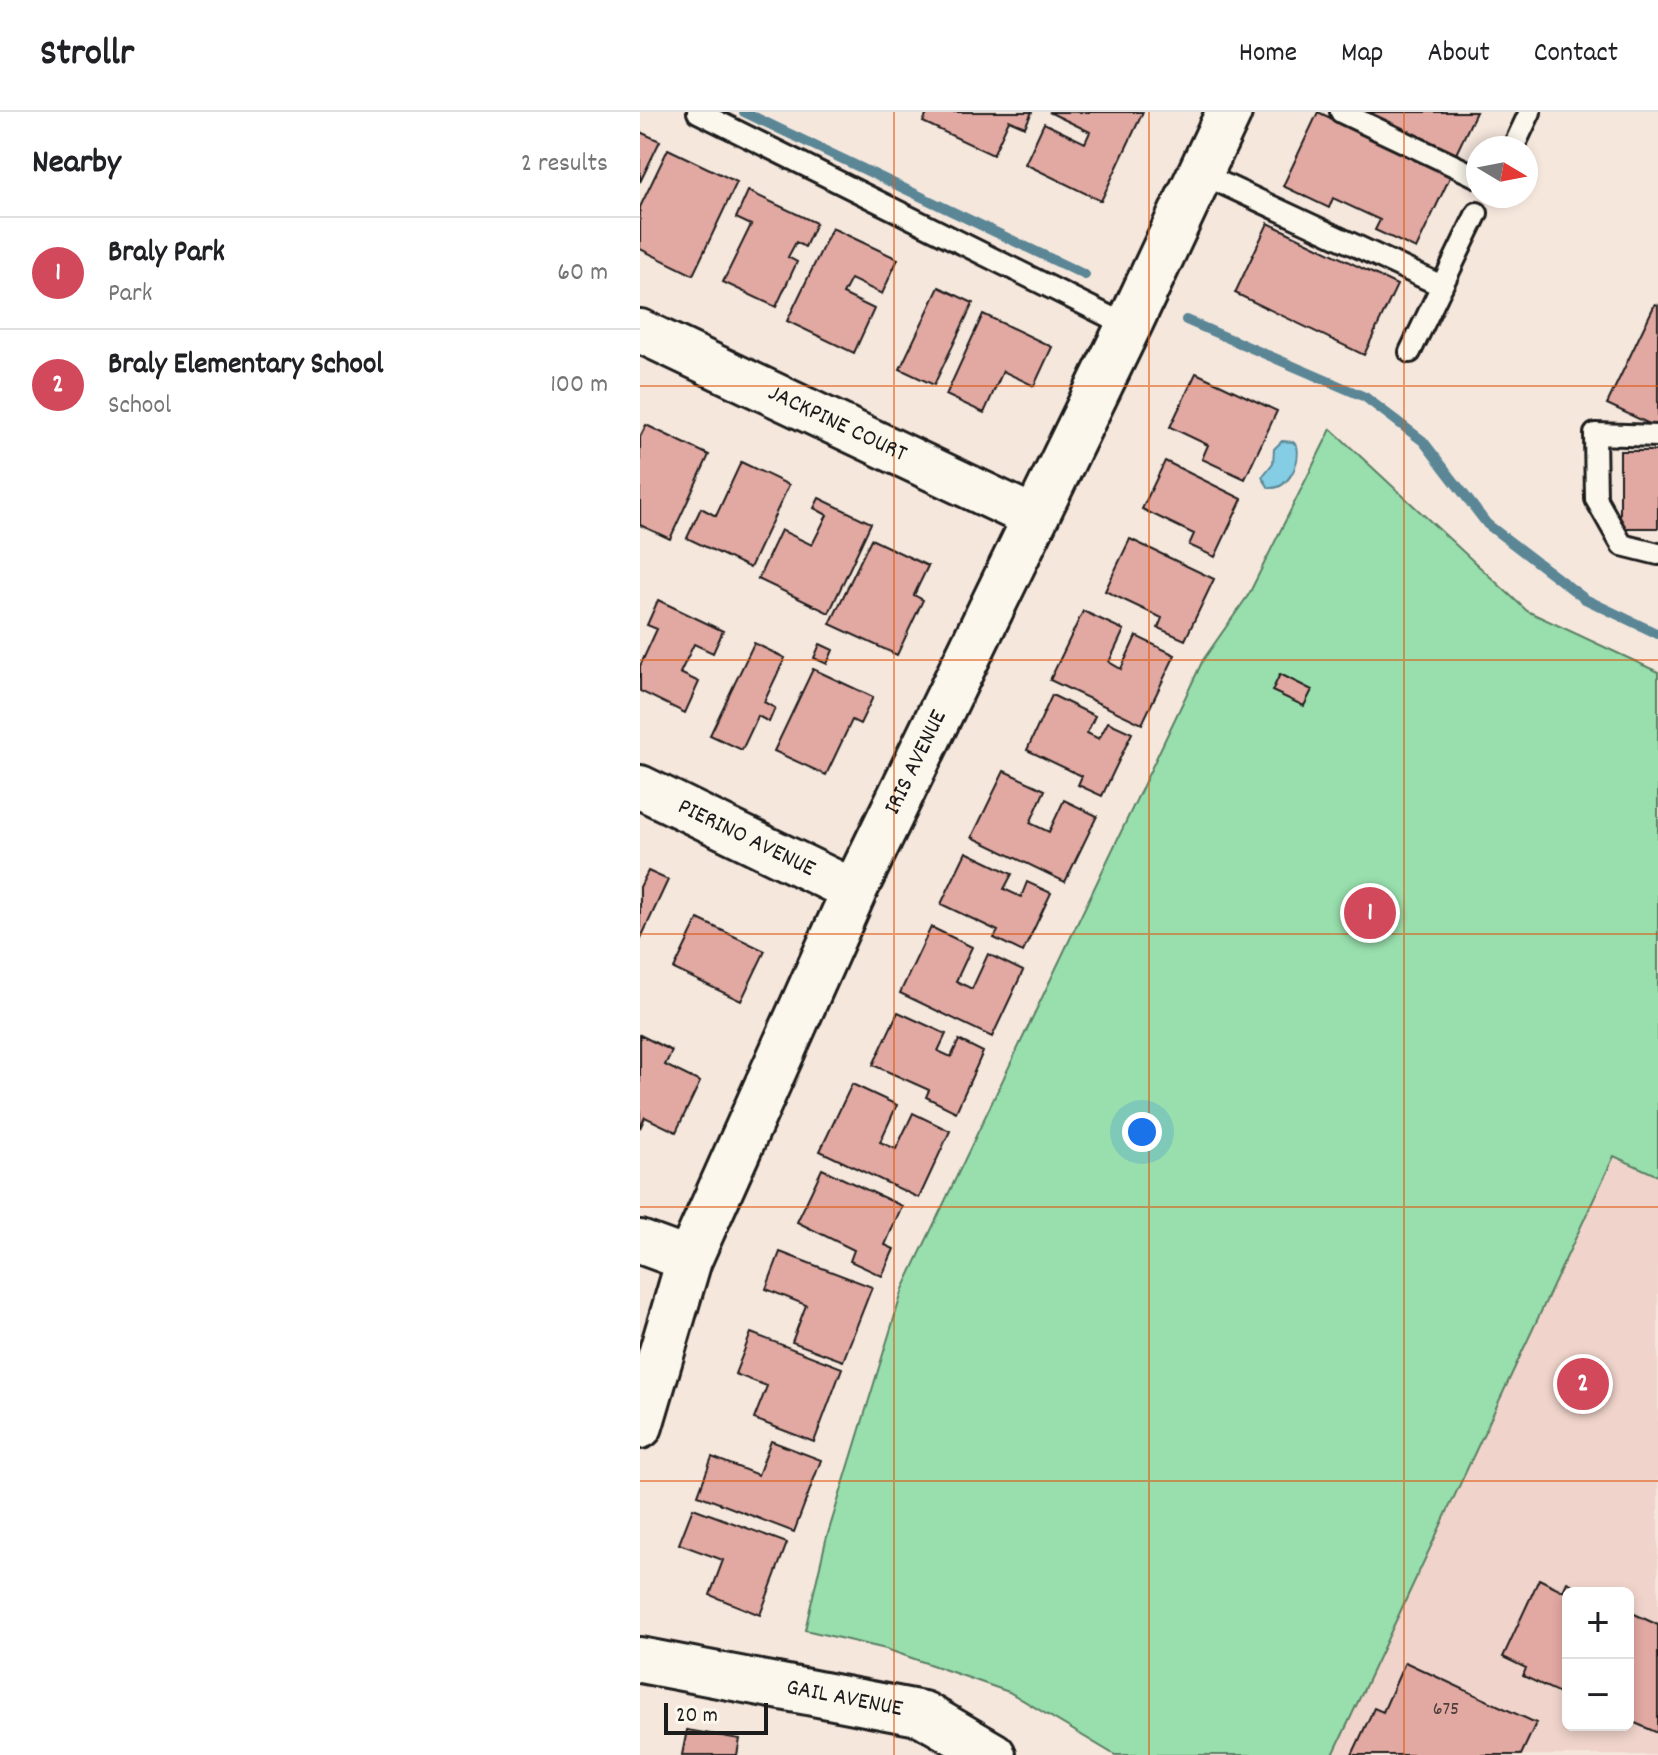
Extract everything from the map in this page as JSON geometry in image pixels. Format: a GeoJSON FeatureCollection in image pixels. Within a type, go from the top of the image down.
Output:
{"type":"FeatureCollection","features":[{"type":"Feature","properties":{"kind":"street","name":"IRIS AVENUE"},"geometry":{"type":"LineString","coordinates":[[640,1426],[689,1260],[854,891],[1229,112]]}},
{"type":"Feature","properties":{"kind":"street","name":"JACKPINE COURT"},"geometry":{"type":"LineString","coordinates":[[640,331],[1035,518]]}},
{"type":"Feature","properties":{"kind":"street","name":"PIERINO AVENUE"},"geometry":{"type":"LineString","coordinates":[[640,787],[854,891]]}},
{"type":"Feature","properties":{"kind":"street"},"geometry":{"type":"LineString","coordinates":[[640,1242],[689,1260]]}},
{"type":"Feature","properties":{"kind":"street","name":"GAIL AVENUE"},"geometry":{"type":"LineString","coordinates":[[640,1660],[923,1714],[993,1755]]}},
{"type":"Feature","properties":{"kind":"lane"},"geometry":{"type":"LineString","coordinates":[[698,112],[1128,326]]}},
{"type":"Feature","properties":{"kind":"lane"},"geometry":{"type":"LineString","coordinates":[[1341,112],[1466,171]]}},
{"type":"Feature","properties":{"kind":"lane"},"geometry":{"type":"LineString","coordinates":[[1519,136],[1530,112]]}},
{"type":"Feature","properties":{"kind":"lane"},"geometry":{"type":"LineString","coordinates":[[1200,173],[1442,286]]}},
{"type":"Feature","properties":{"kind":"lane"},"geometry":{"type":"LineString","coordinates":[[1410,352],[1477,213]]}},
{"type":"Feature","properties":{"kind":"lane"},"geometry":{"type":"LineString","coordinates":[[1658,436],[1595,434],[1596,499],[1622,545],[1658,554]]}},
{"type":"Feature","properties":{"kind":"shaded area"},"geometry":{"type":"Polygon","coordinates":[[[1615,1154],[1658,1174],[1658,1755],[1333,1755],[1615,1154]]]}},
{"type":"Feature","properties":{"kind":"green space"},"geometry":{"type":"Polygon","coordinates":[[[1331,429],[1527,611],[1658,672],[1658,1176],[1614,1156],[1333,1755],[1115,1755],[1009,1692],[886,1649],[805,1630],[826,1540],[903,1289],[1203,660],[1249,594],[1331,429]]]}},
{"type":"Feature","properties":{"kind":"water"},"geometry":{"type":"Polygon","coordinates":[[[1282,441],[1293,442],[1297,446],[1297,460],[1292,474],[1282,485],[1269,488],[1262,477],[1273,463],[1274,449],[1282,441]]]}},
{"type":"Feature","properties":{"kind":"building"},"geometry":{"type":"Polygon","coordinates":[[[928,112],[1032,112],[1025,127],[1009,120],[993,155],[923,122],[928,112]]]}},
{"type":"Feature","properties":{"kind":"building"},"geometry":{"type":"Polygon","coordinates":[[[1049,112],[1143,112],[1101,201],[1025,164],[1044,123],[1085,143],[1090,132],[1049,112]]]}},
{"type":"Feature","properties":{"kind":"building"},"geometry":{"type":"Polygon","coordinates":[[[1318,112],[1451,175],[1416,249],[1375,230],[1380,220],[1333,198],[1329,208],[1283,186],[1318,112]]]}},
{"type":"Feature","properties":{"kind":"building"},"geometry":{"type":"Polygon","coordinates":[[[1367,112],[1476,112],[1456,154],[1367,112]]]}},
{"type":"Feature","properties":{"kind":"building"},"geometry":{"type":"Polygon","coordinates":[[[640,132],[660,141],[640,182],[640,132]]]}},
{"type":"Feature","properties":{"kind":"building"},"geometry":{"type":"Polygon","coordinates":[[[668,149],[737,182],[693,275],[640,249],[640,207],[668,149]]]}},
{"type":"Feature","properties":{"kind":"building"},"geometry":{"type":"Polygon","coordinates":[[[748,191],[816,223],[805,247],[796,242],[788,257],[797,262],[776,307],[723,282],[751,225],[736,218],[748,191]]]}},
{"type":"Feature","properties":{"kind":"building"},"geometry":{"type":"Polygon","coordinates":[[[1268,223],[1397,285],[1364,355],[1235,293],[1268,223]]]}},
{"type":"Feature","properties":{"kind":"building"},"geometry":{"type":"Polygon","coordinates":[[[832,228],[898,259],[882,294],[851,279],[843,294],[874,309],[854,353],[787,321],[832,228]]]}},
{"type":"Feature","properties":{"kind":"building"},"geometry":{"type":"Polygon","coordinates":[[[939,287],[973,303],[934,385],[900,369],[939,287]]]}},
{"type":"Feature","properties":{"kind":"building"},"geometry":{"type":"Polygon","coordinates":[[[1655,304],[1658,305],[1658,428],[1607,404],[1655,304]]]}},
{"type":"Feature","properties":{"kind":"building"},"geometry":{"type":"Polygon","coordinates":[[[983,314],[1052,347],[1034,386],[1003,371],[984,413],[946,395],[983,314]]]}},
{"type":"Feature","properties":{"kind":"building"},"geometry":{"type":"Polygon","coordinates":[[[1196,373],[1277,411],[1245,479],[1202,459],[1208,445],[1170,427],[1196,373]]]}},
{"type":"Feature","properties":{"kind":"building"},"geometry":{"type":"Polygon","coordinates":[[[646,425],[709,455],[670,539],[640,525],[640,437],[646,425]]]}},
{"type":"Feature","properties":{"kind":"building"},"geometry":{"type":"Polygon","coordinates":[[[1620,451],[1658,451],[1658,528],[1620,528],[1620,451]]]}},
{"type":"Feature","properties":{"kind":"building"},"geometry":{"type":"Polygon","coordinates":[[[1165,461],[1242,499],[1215,557],[1189,545],[1194,534],[1142,509],[1165,461]]]}},
{"type":"Feature","properties":{"kind":"building"},"geometry":{"type":"Polygon","coordinates":[[[741,462],[789,485],[750,568],[687,538],[701,508],[716,516],[741,462]]]}},
{"type":"Feature","properties":{"kind":"building"},"geometry":{"type":"Polygon","coordinates":[[[819,498],[871,523],[829,613],[758,579],[781,530],[812,545],[827,515],[814,508],[819,498]]]}},
{"type":"Feature","properties":{"kind":"building"},"geometry":{"type":"Polygon","coordinates":[[[871,539],[928,566],[914,595],[923,600],[897,655],[830,624],[871,539]]]}},
{"type":"Feature","properties":{"kind":"building"},"geometry":{"type":"Polygon","coordinates":[[[1130,539],[1214,579],[1185,640],[1158,628],[1162,618],[1105,591],[1130,539]]]}},
{"type":"Feature","properties":{"kind":"building"},"geometry":{"type":"Polygon","coordinates":[[[658,600],[723,631],[713,653],[694,644],[680,673],[699,682],[685,713],[640,691],[640,666],[657,629],[647,625],[658,600]]]}},
{"type":"Feature","properties":{"kind":"building"},"geometry":{"type":"Polygon","coordinates":[[[1083,611],[1124,630],[1109,662],[1121,669],[1136,636],[1175,655],[1142,724],[1050,680],[1083,611]]]}},
{"type":"Feature","properties":{"kind":"building"},"geometry":{"type":"Polygon","coordinates":[[[754,643],[785,658],[764,702],[775,708],[769,722],[758,716],[742,750],[710,735],[754,643]]]}},
{"type":"Feature","properties":{"kind":"building"},"geometry":{"type":"Polygon","coordinates":[[[820,644],[833,650],[827,664],[814,658],[820,644]]]}},
{"type":"Feature","properties":{"kind":"building"},"geometry":{"type":"Polygon","coordinates":[[[813,669],[873,697],[860,724],[852,720],[826,775],[774,751],[813,669]]]}},
{"type":"Feature","properties":{"kind":"building"},"geometry":{"type":"Polygon","coordinates":[[[1280,674],[1312,690],[1304,706],[1272,691],[1280,674]]]}},
{"type":"Feature","properties":{"kind":"building"},"geometry":{"type":"Polygon","coordinates":[[[1052,695],[1095,716],[1087,733],[1099,739],[1108,722],[1132,733],[1102,796],[1078,785],[1082,776],[1027,750],[1052,695]]]}},
{"type":"Feature","properties":{"kind":"building"},"geometry":{"type":"Polygon","coordinates":[[[1004,771],[1045,790],[1030,823],[1049,832],[1064,800],[1097,816],[1065,882],[972,837],[1004,771]]]}},
{"type":"Feature","properties":{"kind":"building"},"geometry":{"type":"Polygon","coordinates":[[[966,852],[1012,874],[1004,889],[1021,897],[1027,882],[1051,893],[1023,952],[994,938],[998,931],[941,904],[966,852]]]}},
{"type":"Feature","properties":{"kind":"building"},"geometry":{"type":"Polygon","coordinates":[[[648,871],[668,880],[640,940],[640,887],[648,871]]]}},
{"type":"Feature","properties":{"kind":"building"},"geometry":{"type":"Polygon","coordinates":[[[698,919],[765,951],[741,1001],[674,969],[698,919]]]}},
{"type":"Feature","properties":{"kind":"building"},"geometry":{"type":"Polygon","coordinates":[[[931,927],[972,947],[956,981],[972,989],[988,954],[1023,971],[992,1037],[900,993],[931,927]]]}},
{"type":"Feature","properties":{"kind":"building"},"geometry":{"type":"Polygon","coordinates":[[[898,1012],[946,1034],[938,1051],[951,1057],[959,1040],[983,1052],[956,1112],[926,1097],[929,1090],[873,1065],[898,1012]]]}},
{"type":"Feature","properties":{"kind":"building"},"geometry":{"type":"Polygon","coordinates":[[[640,1035],[672,1051],[665,1065],[700,1082],[676,1132],[645,1117],[640,1128],[640,1035]]]}},
{"type":"Feature","properties":{"kind":"building"},"geometry":{"type":"Polygon","coordinates":[[[852,1084],[897,1105],[880,1142],[896,1149],[913,1113],[950,1131],[919,1198],[820,1151],[852,1084]]]}},
{"type":"Feature","properties":{"kind":"building"},"geometry":{"type":"Polygon","coordinates":[[[822,1169],[902,1206],[885,1245],[894,1249],[882,1276],[850,1261],[854,1250],[797,1222],[822,1169]]]}},
{"type":"Feature","properties":{"kind":"building"},"geometry":{"type":"Polygon","coordinates":[[[780,1252],[872,1287],[843,1361],[792,1342],[806,1305],[766,1289],[780,1252]]]}},
{"type":"Feature","properties":{"kind":"building"},"geometry":{"type":"Polygon","coordinates":[[[751,1333],[842,1368],[814,1442],[754,1419],[767,1386],[735,1374],[751,1333]]]}},
{"type":"Feature","properties":{"kind":"building"},"geometry":{"type":"Polygon","coordinates":[[[771,1441],[821,1460],[794,1532],[698,1495],[712,1457],[758,1475],[771,1441]]]}},
{"type":"Feature","properties":{"kind":"building"},"geometry":{"type":"Polygon","coordinates":[[[693,1508],[787,1543],[760,1615],[710,1595],[723,1560],[679,1544],[693,1508]]]}},
{"type":"Feature","properties":{"kind":"building"},"geometry":{"type":"Polygon","coordinates":[[[1539,1579],[1562,1590],[1562,1694],[1523,1676],[1526,1668],[1503,1657],[1539,1579]]]}},
{"type":"Feature","properties":{"kind":"building"},"geometry":{"type":"Polygon","coordinates":[[[1634,1614],[1658,1625],[1658,1733],[1634,1723],[1634,1614]]]}},
{"type":"Feature","properties":{"kind":"building"},"geometry":{"type":"Polygon","coordinates":[[[1405,1662],[1536,1723],[1521,1755],[1352,1755],[1374,1708],[1383,1712],[1405,1662]]]}},
{"type":"Feature","properties":{"kind":"building"},"geometry":{"type":"Polygon","coordinates":[[[687,1730],[740,1739],[737,1755],[682,1755],[687,1730]]]}},
{"type":"Feature","properties":{"kind":"waterway"},"geometry":{"type":"LineString","coordinates":[[744,112],[1085,275]]}},
{"type":"Feature","properties":{"kind":"waterway"},"geometry":{"type":"LineString","coordinates":[[1186,320],[1365,397],[1423,441],[1487,524],[1585,599],[1658,634]]}},
{"type":"Feature","properties":{"kind":"place","name":"Braly Park"},"geometry":{"type":"Point","coordinates":[1370,913]}},
{"type":"Feature","properties":{"kind":"place","name":"Braly Elementary School"},"geometry":{"type":"Point","coordinates":[1583,1384]}}]}
